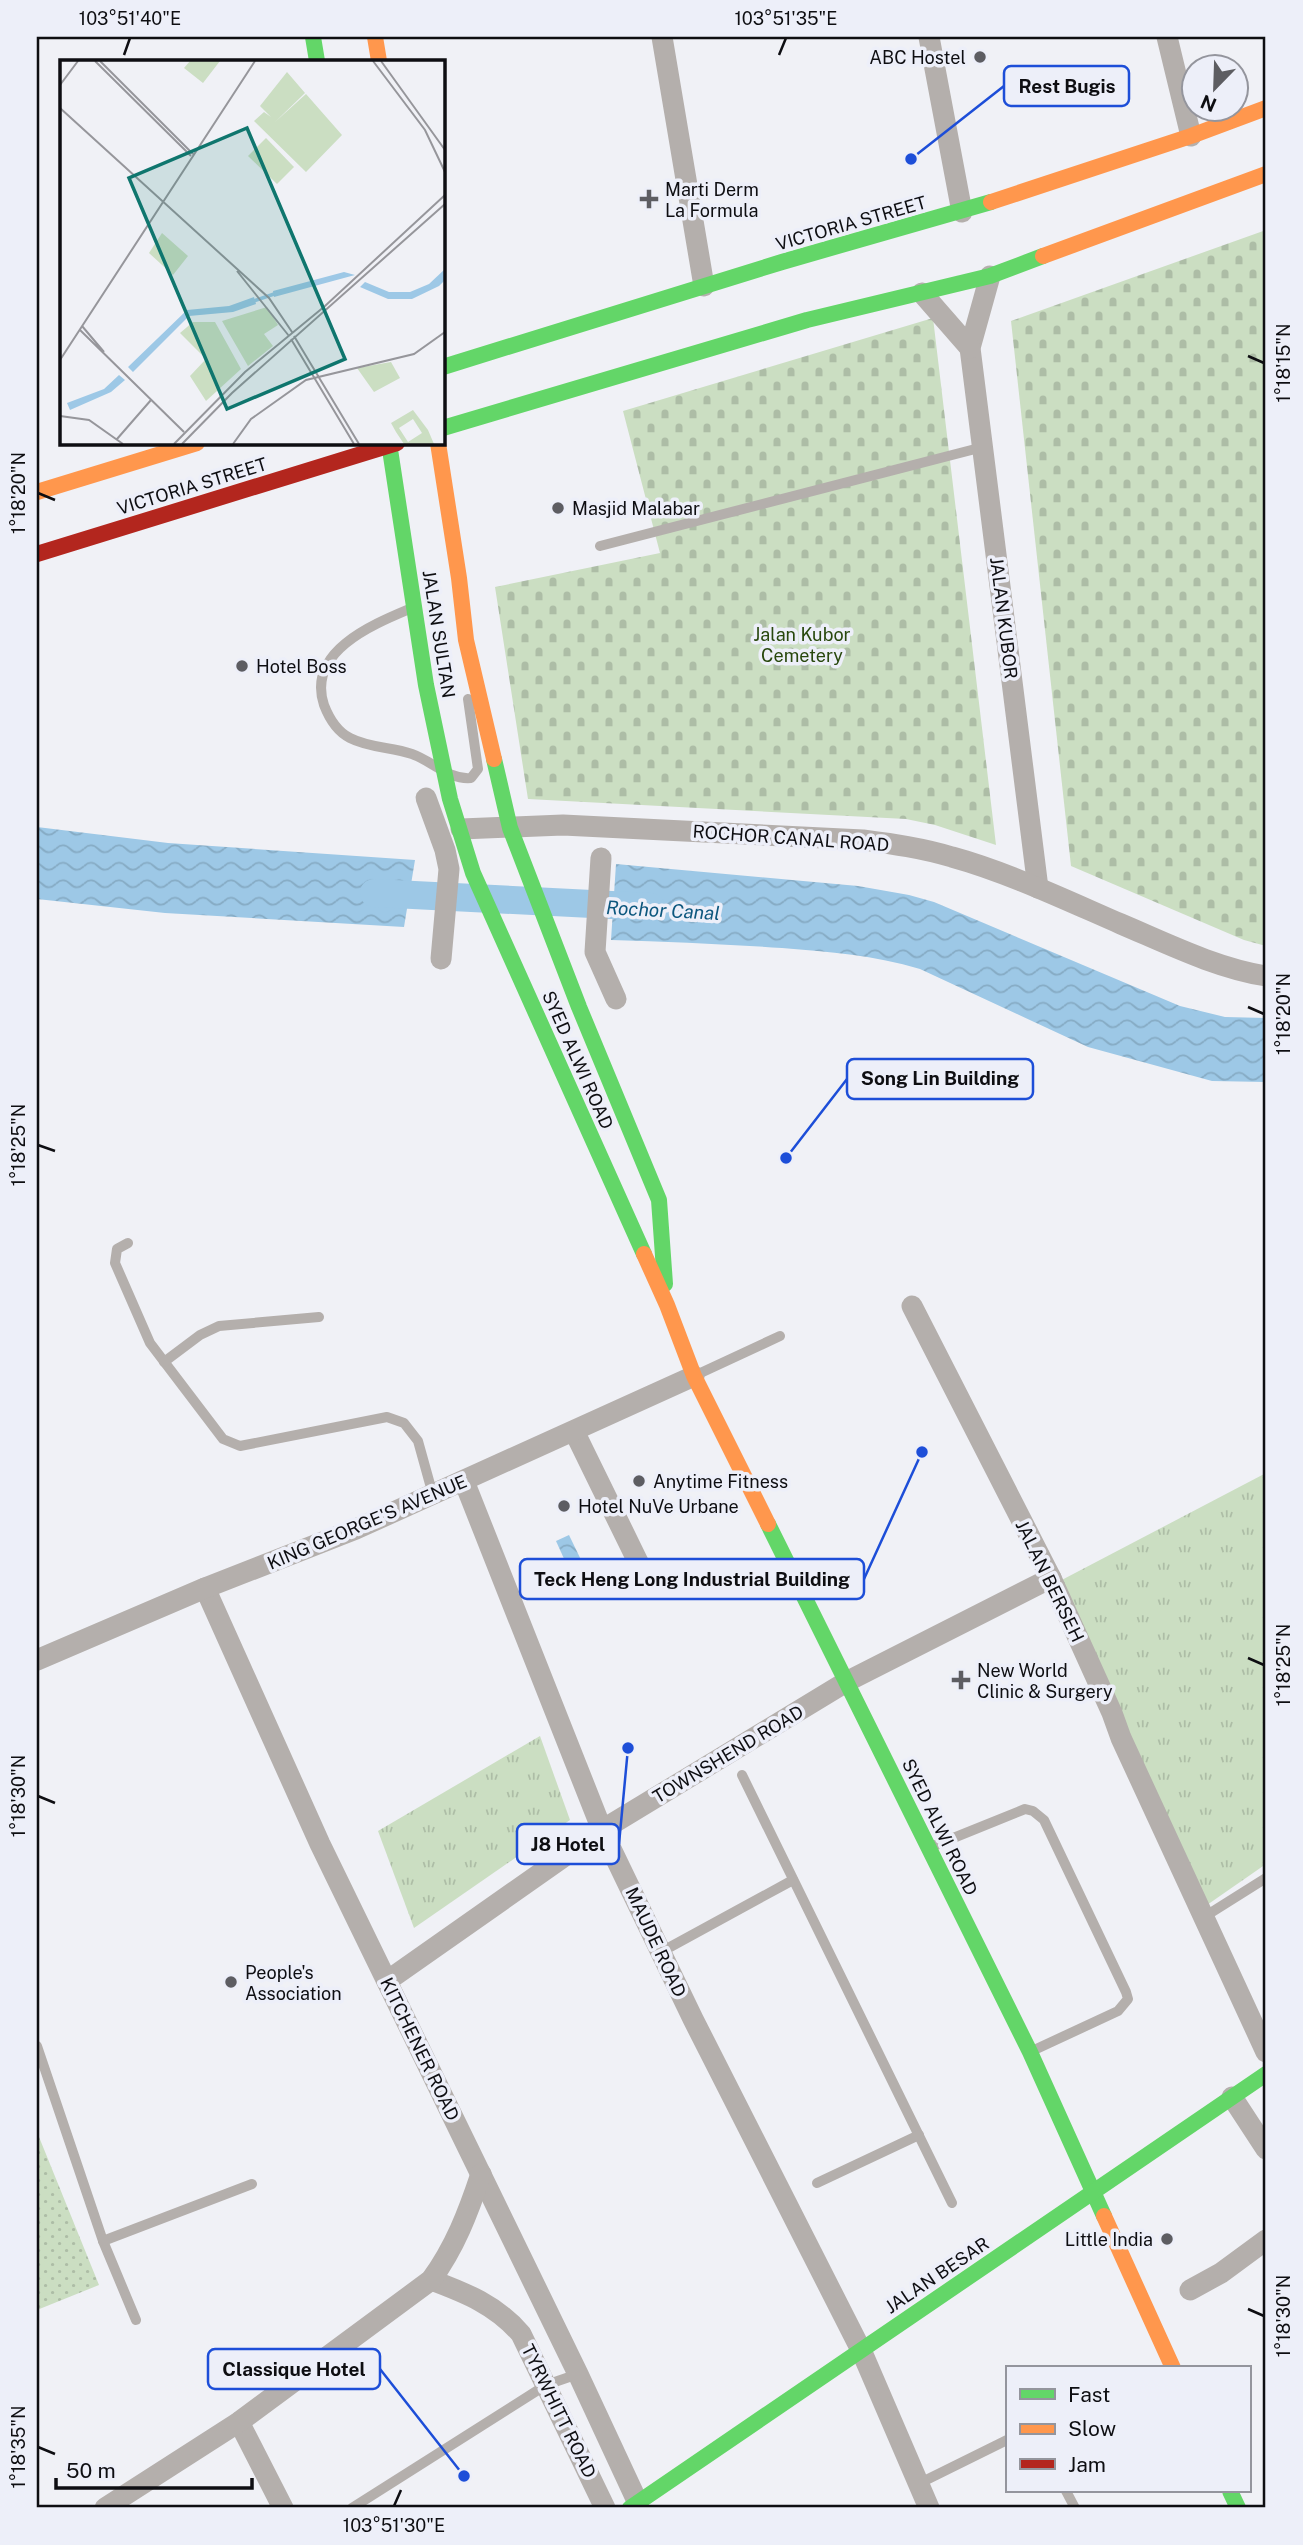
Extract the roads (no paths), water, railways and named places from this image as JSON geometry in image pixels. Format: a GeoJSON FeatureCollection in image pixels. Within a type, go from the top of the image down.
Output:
{"type":"FeatureCollection","features":[{"type":"Feature","properties":{"kind":"main road"},"geometry":{"type":"LineString","coordinates":[[313,37],[317,60]]}},
{"type":"Feature","properties":{"kind":"main road"},"geometry":{"type":"LineString","coordinates":[[375,37],[379,60]]}},
{"type":"Feature","properties":{"kind":"main road","name":"VICTORIA STREET"},"geometry":{"type":"LineString","coordinates":[[444,367],[704,286],[961,212],[1191,136],[1266,108]]}},
{"type":"Feature","properties":{"kind":"main road"},"geometry":{"type":"LineString","coordinates":[[444,428],[807,320],[990,276],[1266,174]]}},
{"type":"Feature","properties":{"kind":"main road"},"geometry":{"type":"LineString","coordinates":[[37,492],[194,444]]}},
{"type":"Feature","properties":{"kind":"main road","name":"VICTORIA STREET"},"geometry":{"type":"LineString","coordinates":[[37,554],[392,444]]}},
{"type":"Feature","properties":{"kind":"main road","name":"JALAN SULTAN"},"geometry":{"type":"LineString","coordinates":[[392,444],[414,607],[444,771],[461,830]]}},
{"type":"Feature","properties":{"kind":"main road","name":"JALAN SULTAN"},"geometry":{"type":"LineString","coordinates":[[438,444],[466,640],[510,828]]}},
{"type":"Feature","properties":{"kind":"main road","name":"SYED ALWI ROAD"},"geometry":{"type":"LineString","coordinates":[[510,828],[528,879],[659,1200],[667,1305]]}},
{"type":"Feature","properties":{"kind":"main road","name":"SYED ALWI ROAD"},"geometry":{"type":"LineString","coordinates":[[461,830],[473,873],[667,1305],[694,1376],[1030,2052],[1172,2366]]}},
{"type":"Feature","properties":{"kind":"main road","name":"JALAN BESAR"},"geometry":{"type":"LineString","coordinates":[[636,2507],[1266,2074]]}},
{"type":"Feature","properties":{"kind":"main road"},"geometry":{"type":"LineString","coordinates":[[1230,2492],[1238,2508]]}},
{"type":"Feature","properties":{"kind":"street"},"geometry":{"type":"LineString","coordinates":[[662,37],[704,286]]}},
{"type":"Feature","properties":{"kind":"street"},"geometry":{"type":"LineString","coordinates":[[929,37],[961,212]]}},
{"type":"Feature","properties":{"kind":"street"},"geometry":{"type":"LineString","coordinates":[[1167,37],[1191,136]]}},
{"type":"Feature","properties":{"kind":"street","name":"JALAN KUBOR"},"geometry":{"type":"LineString","coordinates":[[990,276],[970,348],[1038,888]]}},
{"type":"Feature","properties":{"kind":"street"},"geometry":{"type":"LineString","coordinates":[[922,293],[970,348]]}},
{"type":"Feature","properties":{"kind":"street"},"geometry":{"type":"LineString","coordinates":[[426,798],[445,849],[449,869],[441,952]]}},
{"type":"Feature","properties":{"kind":"street","name":"ROCHOR CANAL ROAD"},"geometry":{"type":"LineString","coordinates":[[461,830],[564,825],[863,840],[908,846],[955,857],[1038,888],[1180,949],[1242,972],[1266,976]]}},
{"type":"Feature","properties":{"kind":"street"},"geometry":{"type":"LineString","coordinates":[[600,867],[595,952],[616,999]]}},
{"type":"Feature","properties":{"kind":"street","name":"JALAN BERSEH"},"geometry":{"type":"LineString","coordinates":[[912,1306],[1051,1578],[1121,1738],[1266,2052]]}},
{"type":"Feature","properties":{"kind":"street","name":"KING GEORGE'S AVENUE"},"geometry":{"type":"LineString","coordinates":[[37,1660],[205,1588],[356,1529],[694,1376]]}},
{"type":"Feature","properties":{"kind":"street"},"geometry":{"type":"LineString","coordinates":[[574,1431],[641,1568]]}},
{"type":"Feature","properties":{"kind":"street","name":"MAUDE ROAD"},"geometry":{"type":"LineString","coordinates":[[464,1481],[602,1830],[661,1952],[687,2023],[861,2350],[929,2508]]}},
{"type":"Feature","properties":{"kind":"street","name":"TOWNSHEND ROAD"},"geometry":{"type":"LineString","coordinates":[[387,1981],[602,1830],[732,1754],[846,1682],[1051,1578]]}},
{"type":"Feature","properties":{"kind":"street","name":"KITCHENER ROAD"},"geometry":{"type":"LineString","coordinates":[[205,1588],[320,1844],[578,2374],[636,2507]]}},
{"type":"Feature","properties":{"kind":"street"},"geometry":{"type":"LineString","coordinates":[[1232,2097],[1266,2149]]}},
{"type":"Feature","properties":{"kind":"street"},"geometry":{"type":"LineString","coordinates":[[105,2508],[239,2422],[431,2280],[464,2225],[481,2174]]}},
{"type":"Feature","properties":{"kind":"street"},"geometry":{"type":"LineString","coordinates":[[1190,2290],[1221,2273],[1266,2240]]}},
{"type":"Feature","properties":{"kind":"street","name":"TYRWHITT ROAD"},"geometry":{"type":"LineString","coordinates":[[431,2280],[485,2302],[507,2318],[521,2334],[606,2508]]}},
{"type":"Feature","properties":{"kind":"street"},"geometry":{"type":"LineString","coordinates":[[239,2422],[283,2508]]}},
{"type":"Feature","properties":{"kind":"lane"},"geometry":{"type":"LineString","coordinates":[[600,546],[983,447]]}},
{"type":"Feature","properties":{"kind":"lane"},"geometry":{"type":"LineString","coordinates":[[414,607],[366,628],[332,656],[320,683],[329,718],[339,731],[361,743],[413,754],[461,779],[471,778],[478,769],[468,710],[466,640]]}},
{"type":"Feature","properties":{"kind":"lane"},"geometry":{"type":"LineString","coordinates":[[128,1243],[117,1249],[115,1263],[149,1343],[223,1439],[240,1446],[387,1417],[404,1423],[418,1441],[433,1495]]}},
{"type":"Feature","properties":{"kind":"lane"},"geometry":{"type":"LineString","coordinates":[[164,1362],[200,1335],[219,1326],[319,1317]]}},
{"type":"Feature","properties":{"kind":"lane"},"geometry":{"type":"LineString","coordinates":[[694,1376],[780,1336]]}},
{"type":"Feature","properties":{"kind":"lane"},"geometry":{"type":"LineString","coordinates":[[742,1775],[952,2203]]}},
{"type":"Feature","properties":{"kind":"lane"},"geometry":{"type":"LineString","coordinates":[[929,1848],[1025,1809],[1033,1811],[1044,1820],[1059,1850],[1128,1999],[1118,2011],[1030,2052]]}},
{"type":"Feature","properties":{"kind":"lane"},"geometry":{"type":"LineString","coordinates":[[1204,1917],[1266,1878]]}},
{"type":"Feature","properties":{"kind":"lane"},"geometry":{"type":"LineString","coordinates":[[661,1952],[793,1880]]}},
{"type":"Feature","properties":{"kind":"lane"},"geometry":{"type":"LineString","coordinates":[[37,2046],[103,2241],[136,2319]]}},
{"type":"Feature","properties":{"kind":"lane"},"geometry":{"type":"LineString","coordinates":[[817,2183],[919,2135]]}},
{"type":"Feature","properties":{"kind":"lane"},"geometry":{"type":"LineString","coordinates":[[103,2241],[252,2184]]}},
{"type":"Feature","properties":{"kind":"lane"},"geometry":{"type":"LineString","coordinates":[[352,2508],[547,2385],[578,2374]]}},
{"type":"Feature","properties":{"kind":"lane"},"geometry":{"type":"LineString","coordinates":[[918,2484],[1006,2440]]}},
{"type":"Feature","properties":{"kind":"lane"},"geometry":{"type":"LineString","coordinates":[[1066,2492],[1074,2508]]}},
{"type":"Feature","properties":{"kind":"water"},"geometry":{"type":"Polygon","coordinates":[[[37,827],[168,843],[415,860],[404,927],[165,913],[37,899],[37,827]]]}},
{"type":"Feature","properties":{"kind":"water"},"geometry":{"type":"Polygon","coordinates":[[[616,864],[858,886],[934,902],[1180,1006],[1225,1017],[1266,1018],[1266,1082],[1212,1081],[1088,1047],[920,969],[886,960],[782,948],[611,940],[616,864]]]}},
{"type":"Feature","properties":{"kind":"water"},"geometry":{"type":"Polygon","coordinates":[[[569,1535],[584,1566],[570,1572],[556,1541],[569,1535]]]}},
{"type":"Feature","properties":{"kind":"waterway","name":"Rochor Canal"},"geometry":{"type":"LineString","coordinates":[[374,893],[651,907]]}},
{"type":"Feature","properties":{"kind":"place","name":"ABC Hostel"},"geometry":{"type":"Point","coordinates":[980,57]}},
{"type":"Feature","properties":{"kind":"place","name":"Rest Bugis"},"geometry":{"type":"Point","coordinates":[911,159]}},
{"type":"Feature","properties":{"kind":"place","name":"Marti Derm La Formula"},"geometry":{"type":"Point","coordinates":[649,199]}},
{"type":"Feature","properties":{"kind":"place","name":"Masjid Malabar"},"geometry":{"type":"Point","coordinates":[558,508]}},
{"type":"Feature","properties":{"kind":"place","name":"Hotel Boss"},"geometry":{"type":"Point","coordinates":[242,666]}},
{"type":"Feature","properties":{"kind":"place","name":"Song Lin Building"},"geometry":{"type":"Point","coordinates":[786,1158]}},
{"type":"Feature","properties":{"kind":"place","name":"Teck Heng Long Industrial Building"},"geometry":{"type":"Point","coordinates":[922,1452]}},
{"type":"Feature","properties":{"kind":"place","name":"Anytime Fitness"},"geometry":{"type":"Point","coordinates":[639,1481]}},
{"type":"Feature","properties":{"kind":"place","name":"Hotel NuVe Urbane"},"geometry":{"type":"Point","coordinates":[564,1506]}},
{"type":"Feature","properties":{"kind":"place","name":"New World Clinic & Surgery"},"geometry":{"type":"Point","coordinates":[961,1680]}},
{"type":"Feature","properties":{"kind":"place","name":"J8 Hotel"},"geometry":{"type":"Point","coordinates":[628,1748]}},
{"type":"Feature","properties":{"kind":"place","name":"People's Association"},"geometry":{"type":"Point","coordinates":[231,1982]}},
{"type":"Feature","properties":{"kind":"place","name":"Little India"},"geometry":{"type":"Point","coordinates":[1167,2239]}},
{"type":"Feature","properties":{"kind":"place","name":"Classique Hotel"},"geometry":{"type":"Point","coordinates":[464,2476]}},
{"type":"Feature","properties":{"kind":"park label","name":"Jalan Kubor Cemetery"},"geometry":{"type":"Point","coordinates":[802,644]}}]}
